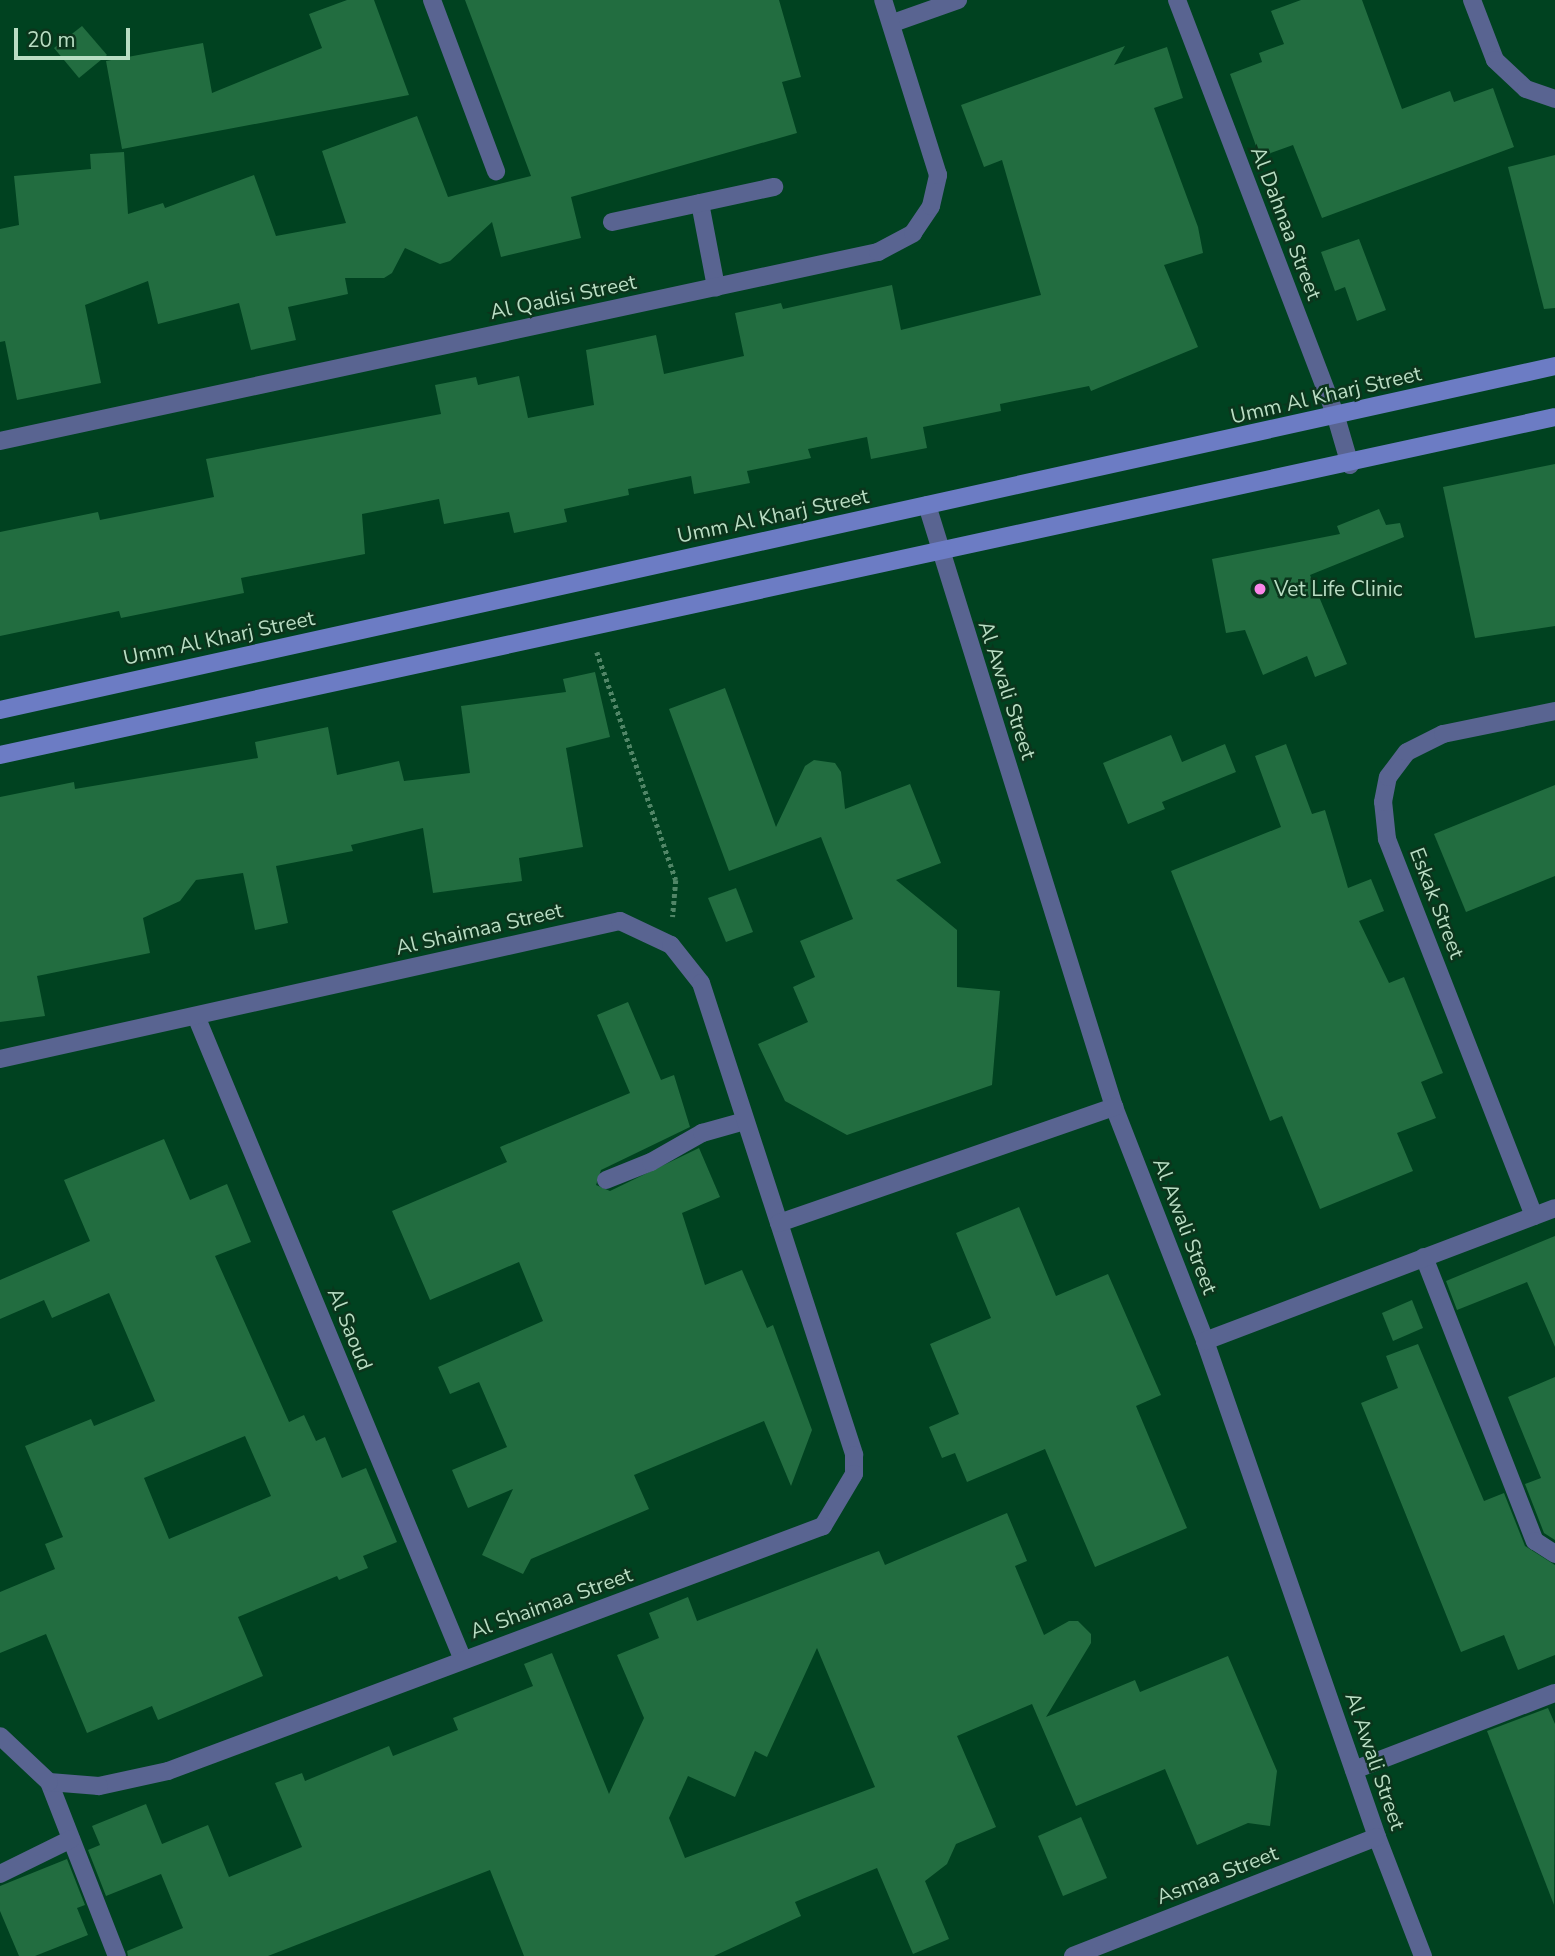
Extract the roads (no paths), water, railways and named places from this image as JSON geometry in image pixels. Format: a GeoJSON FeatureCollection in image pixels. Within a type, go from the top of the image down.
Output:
{"type":"FeatureCollection","features":[{"type":"Feature","properties":{"kind":"street"},"geometry":{"type":"LineString","coordinates":[[432,0],[496,171]]}},
{"type":"Feature","properties":{"kind":"street","name":"Al Qadisi Street"},"geometry":{"type":"LineString","coordinates":[[0,441],[878,252],[913,233],[931,206],[938,175],[883,0]]}},
{"type":"Feature","properties":{"kind":"street"},"geometry":{"type":"LineString","coordinates":[[892,23],[958,0]]}},
{"type":"Feature","properties":{"kind":"street","name":"Al Dahnaa Street"},"geometry":{"type":"LineString","coordinates":[[1177,0],[1336,417],[1350,464]]}},
{"type":"Feature","properties":{"kind":"street"},"geometry":{"type":"LineString","coordinates":[[1472,0],[1495,60],[1526,89],[1555,99]]}},
{"type":"Feature","properties":{"kind":"street"},"geometry":{"type":"LineString","coordinates":[[612,222],[774,187]]}},
{"type":"Feature","properties":{"kind":"street"},"geometry":{"type":"LineString","coordinates":[[700,203],[716,287]]}},
{"type":"Feature","properties":{"kind":"street","name":"Umm Al Kharj Street"},"geometry":{"type":"LineString","coordinates":[[0,710],[1336,417],[1555,366]]}},
{"type":"Feature","properties":{"kind":"street"},"geometry":{"type":"LineString","coordinates":[[0,755],[1350,464],[1555,417]]}},
{"type":"Feature","properties":{"kind":"street","name":"Al Awali Street"},"geometry":{"type":"LineString","coordinates":[[927,505],[939,552],[1114,1107],[1205,1340],[1377,1838],[1423,1956]]}},
{"type":"Feature","properties":{"kind":"street","name":"Eskak Street"},"geometry":{"type":"LineString","coordinates":[[1534,1216],[1387,839],[1383,802],[1388,777],[1407,752],[1443,734],[1555,711]]}},
{"type":"Feature","properties":{"kind":"street","name":"Al Shaimaa Street"},"geometry":{"type":"LineString","coordinates":[[0,1059],[620,921],[671,945],[701,983],[854,1455],[854,1474],[823,1526],[168,1771],[99,1786],[49,1782]]}},
{"type":"Feature","properties":{"kind":"street","name":"Al Saoud"},"geometry":{"type":"LineString","coordinates":[[196,1016],[463,1660]]}},
{"type":"Feature","properties":{"kind":"street"},"geometry":{"type":"LineString","coordinates":[[779,1223],[1114,1107]]}},
{"type":"Feature","properties":{"kind":"street"},"geometry":{"type":"LineString","coordinates":[[606,1180],[652,1161],[702,1133],[745,1121]]}},
{"type":"Feature","properties":{"kind":"street"},"geometry":{"type":"LineString","coordinates":[[1205,1340],[1555,1208]]}},
{"type":"Feature","properties":{"kind":"street"},"geometry":{"type":"LineString","coordinates":[[1424,1257],[1535,1541],[1555,1554]]}},
{"type":"Feature","properties":{"kind":"street"},"geometry":{"type":"LineString","coordinates":[[1354,1770],[1555,1692]]}},
{"type":"Feature","properties":{"kind":"street"},"geometry":{"type":"LineString","coordinates":[[0,1736],[49,1782],[117,1956]]}},
{"type":"Feature","properties":{"kind":"street","name":"Asmaa Street"},"geometry":{"type":"LineString","coordinates":[[1074,1956],[1377,1838]]}},
{"type":"Feature","properties":{"kind":"street"},"geometry":{"type":"LineString","coordinates":[[0,1874],[72,1839]]}},
{"type":"Feature","properties":{"kind":"place","name":"Vet Life Clinic"},"geometry":{"type":"Point","coordinates":[1260,589]}}]}
